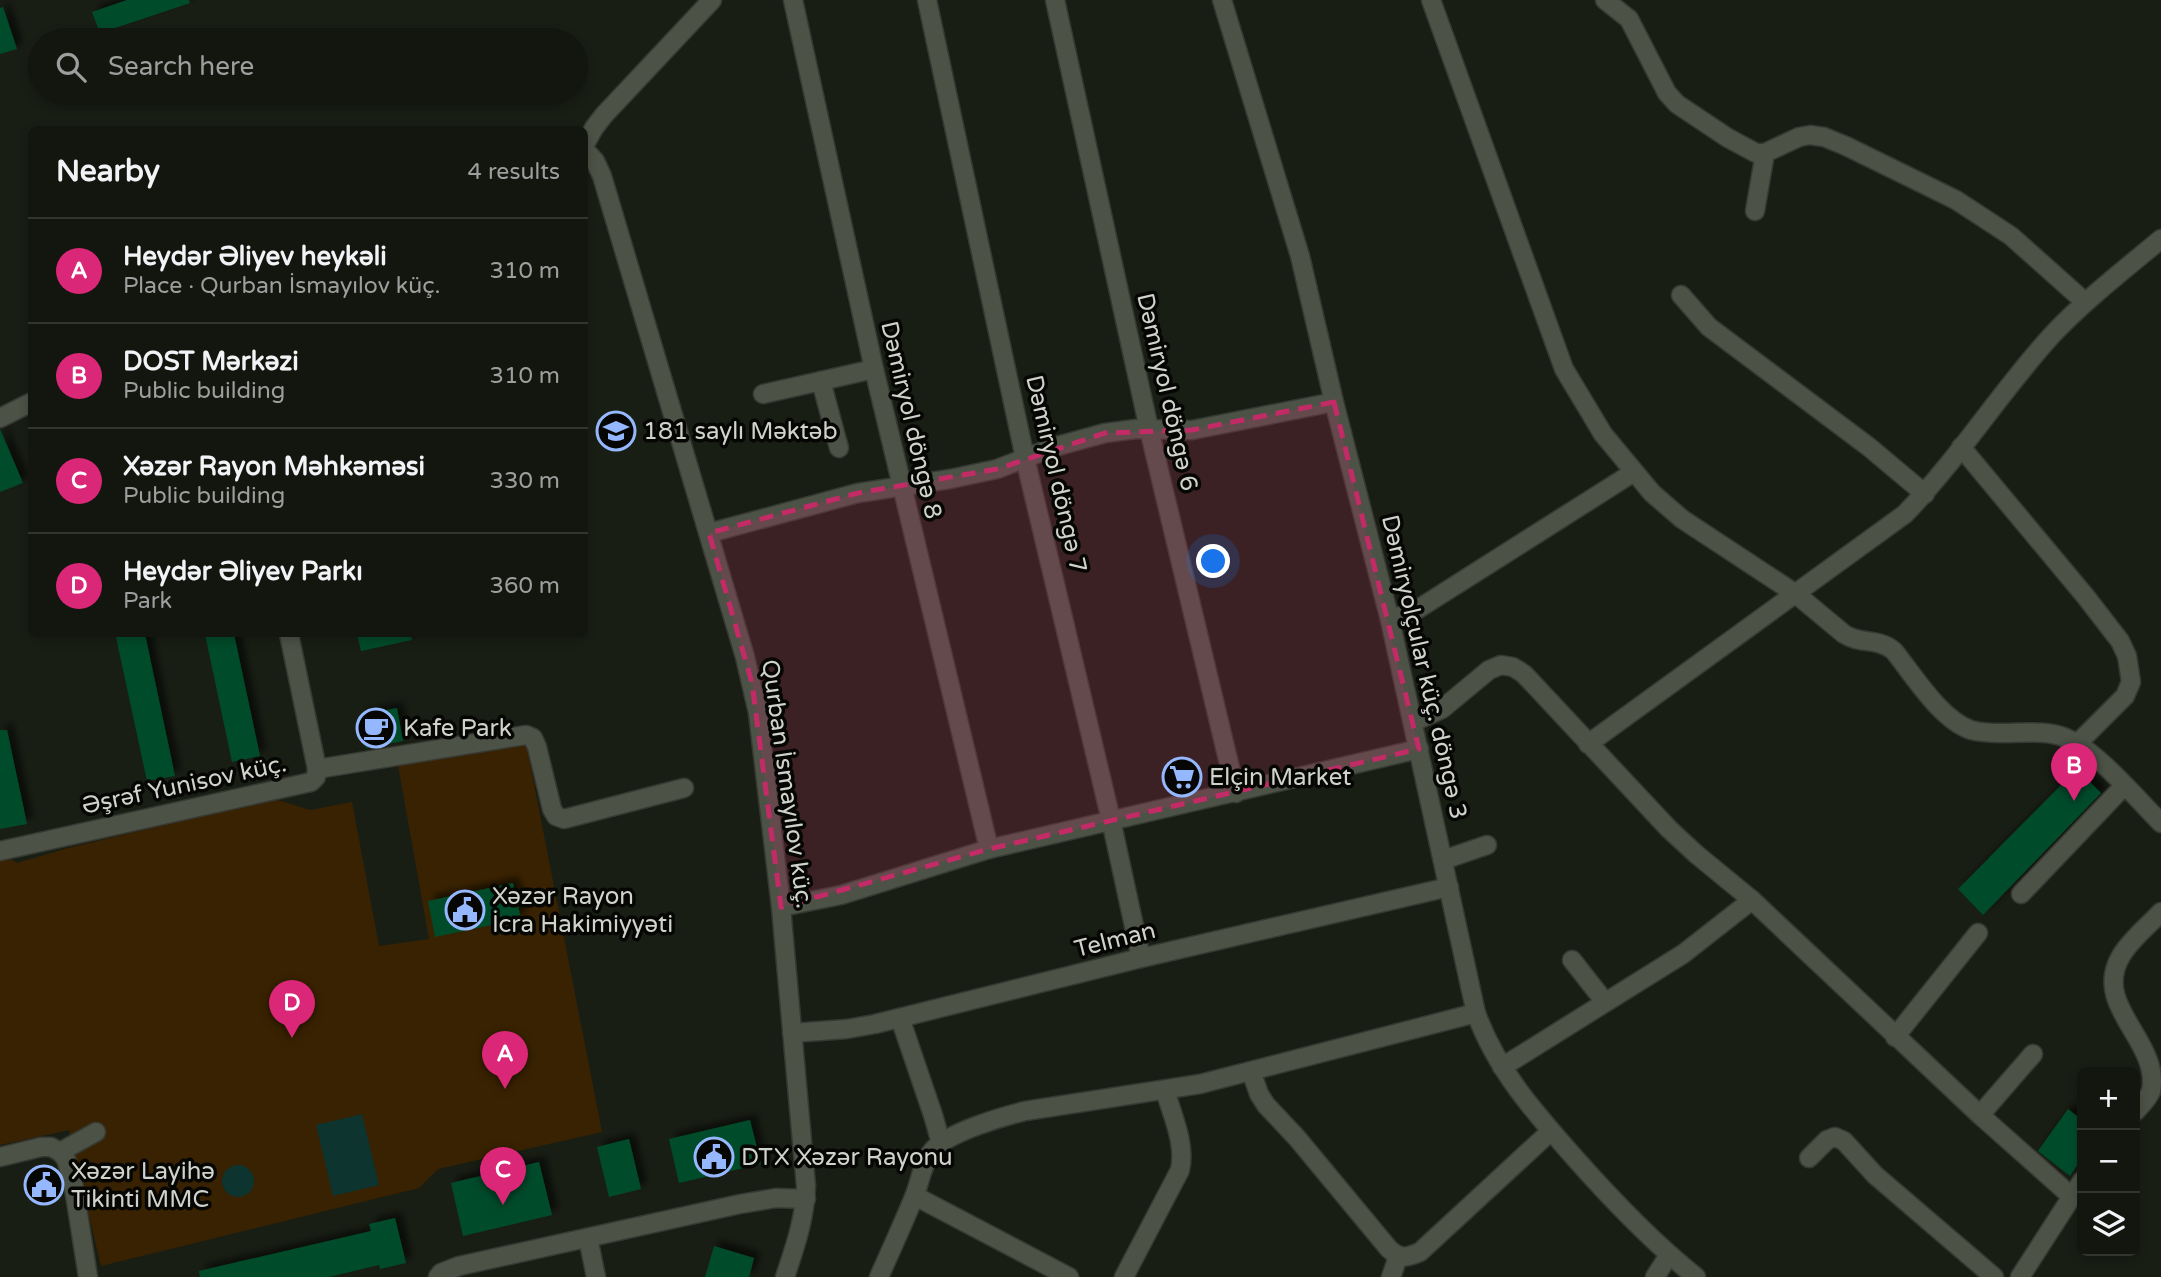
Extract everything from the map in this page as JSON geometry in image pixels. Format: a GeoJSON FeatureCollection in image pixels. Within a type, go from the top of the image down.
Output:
{"type":"FeatureCollection","features":[{"type":"Feature","properties":{"kind":"street"},"geometry":{"type":"LineString","coordinates":[[588,139],[604,115],[712,0]]}},
{"type":"Feature","properties":{"kind":"street","name":"Dəmiryol döngə 8"},"geometry":{"type":"LineString","coordinates":[[793,0],[901,486],[989,849]]}},
{"type":"Feature","properties":{"kind":"street","name":"Dəmiryol döngə 7"},"geometry":{"type":"LineString","coordinates":[[927,0],[1026,458],[1141,958]]}},
{"type":"Feature","properties":{"kind":"street","name":"Dəmiryol döngə 6"},"geometry":{"type":"LineString","coordinates":[[1055,0],[1149,429],[1236,793]]}},
{"type":"Feature","properties":{"kind":"street","name":"Dəmiryolçular küç. döngə 3"},"geometry":{"type":"LineString","coordinates":[[1222,0],[1300,256],[1390,620],[1476,1013],[1490,1047],[1502,1067],[1551,1131],[1605,1192],[1669,1255],[1696,1277]]}},
{"type":"Feature","properties":{"kind":"street"},"geometry":{"type":"LineString","coordinates":[[1431,0],[1564,369],[1603,434],[1652,493],[1682,519],[1796,594],[1851,639],[1885,644],[1957,724],[1973,731],[2049,733],[2078,743],[2161,823]]}},
{"type":"Feature","properties":{"kind":"street"},"geometry":{"type":"LineString","coordinates":[[1605,0],[1629,19],[1667,93],[1677,104],[1728,138],[1756,153],[1765,153],[1799,137],[1810,135],[1824,137],[1846,146],[1956,200],[2011,236],[2085,302]]}},
{"type":"Feature","properties":{"kind":"street","name":"Qurban İsmayılov küç."},"geometry":{"type":"LineString","coordinates":[[588,152],[602,176],[709,533],[758,713],[781,907],[806,1199],[801,1228],[785,1277]]}},
{"type":"Feature","properties":{"kind":"street"},"geometry":{"type":"LineString","coordinates":[[1755,211],[1765,153]]}},
{"type":"Feature","properties":{"kind":"street"},"geometry":{"type":"LineString","coordinates":[[1588,744],[1905,514],[2053,334],[2085,302],[2161,239]]}},
{"type":"Feature","properties":{"kind":"street"},"geometry":{"type":"LineString","coordinates":[[1681,295],[1709,327],[1869,447],[1924,494]]}},
{"type":"Feature","properties":{"kind":"street"},"geometry":{"type":"LineString","coordinates":[[763,394],[874,369]]}},
{"type":"Feature","properties":{"kind":"street"},"geometry":{"type":"LineString","coordinates":[[821,381],[839,448]]}},
{"type":"Feature","properties":{"kind":"street"},"geometry":{"type":"LineString","coordinates":[[709,533],[858,493],[997,469],[1054,447],[1105,433],[1149,429],[1192,430],[1334,402]]}},
{"type":"Feature","properties":{"kind":"street"},"geometry":{"type":"LineString","coordinates":[[0,418],[28,404]]}},
{"type":"Feature","properties":{"kind":"street"},"geometry":{"type":"LineString","coordinates":[[1961,447],[2086,597],[2120,641],[2127,656],[2131,682],[2125,696],[2078,743]]}},
{"type":"Feature","properties":{"kind":"street"},"geometry":{"type":"LineString","coordinates":[[1390,620],[1418,609],[1634,472]]}},
{"type":"Feature","properties":{"kind":"street","name":"Əşrəf Yunisov küç."},"geometry":{"type":"LineString","coordinates":[[0,851],[311,782],[316,777],[317,769],[290,637]]}},
{"type":"Feature","properties":{"kind":"street"},"geometry":{"type":"LineString","coordinates":[[1413,722],[1442,709],[1489,670],[1501,665],[1513,667],[1524,674],[1696,854],[1752,900],[1895,1037],[2071,1196]]}},
{"type":"Feature","properties":{"kind":"street"},"geometry":{"type":"LineString","coordinates":[[317,769],[526,735],[533,738],[537,747],[552,809],[556,816],[564,819],[684,788]]}},
{"type":"Feature","properties":{"kind":"street"},"geometry":{"type":"LineString","coordinates":[[781,907],[841,895],[989,849],[1419,749]]}},
{"type":"Feature","properties":{"kind":"street"},"geometry":{"type":"LineString","coordinates":[[2021,894],[2124,786]]}},
{"type":"Feature","properties":{"kind":"street"},"geometry":{"type":"LineString","coordinates":[[1443,860],[1487,845]]}},
{"type":"Feature","properties":{"kind":"street","name":"Telman"},"geometry":{"type":"LineString","coordinates":[[792,1033],[847,1029],[900,1018],[1141,958],[1449,887]]}},
{"type":"Feature","properties":{"kind":"street"},"geometry":{"type":"LineString","coordinates":[[1502,1067],[1683,954],[1752,900]]}},
{"type":"Feature","properties":{"kind":"street"},"geometry":{"type":"LineString","coordinates":[[2140,1108],[2158,1094],[2153,1064],[2144,1042],[2119,1003],[2116,967],[2122,955],[2161,912]]}},
{"type":"Feature","properties":{"kind":"street"},"geometry":{"type":"LineString","coordinates":[[1895,1037],[1978,933]]}},
{"type":"Feature","properties":{"kind":"street"},"geometry":{"type":"LineString","coordinates":[[1573,960],[1605,1002]]}},
{"type":"Feature","properties":{"kind":"street"},"geometry":{"type":"LineString","coordinates":[[879,1277],[915,1196],[930,1154],[941,1143],[998,1118],[1025,1111],[1165,1090],[1251,1071],[1476,1013]]}},
{"type":"Feature","properties":{"kind":"street"},"geometry":{"type":"LineString","coordinates":[[900,1018],[941,1143]]}},
{"type":"Feature","properties":{"kind":"street"},"geometry":{"type":"LineString","coordinates":[[1980,1115],[2033,1054]]}},
{"type":"Feature","properties":{"kind":"street"},"geometry":{"type":"LineString","coordinates":[[1251,1071],[1266,1105],[1398,1257],[1420,1252],[1551,1131]]}},
{"type":"Feature","properties":{"kind":"street"},"geometry":{"type":"LineString","coordinates":[[1124,1277],[1180,1170],[1183,1158],[1165,1090]]}},
{"type":"Feature","properties":{"kind":"street"},"geometry":{"type":"LineString","coordinates":[[60,1152],[96,1132]]}},
{"type":"Feature","properties":{"kind":"street"},"geometry":{"type":"LineString","coordinates":[[1809,1158],[1827,1140],[1835,1137],[1844,1141],[1875,1175],[1994,1277]]}},
{"type":"Feature","properties":{"kind":"street"},"geometry":{"type":"LineString","coordinates":[[0,1157],[51,1147],[66,1159],[73,1182],[88,1277]]}},
{"type":"Feature","properties":{"kind":"street"},"geometry":{"type":"LineString","coordinates":[[2020,1277],[2077,1188]]}},
{"type":"Feature","properties":{"kind":"street"},"geometry":{"type":"LineString","coordinates":[[915,1196],[1069,1277]]}},
{"type":"Feature","properties":{"kind":"street"},"geometry":{"type":"LineString","coordinates":[[438,1277],[441,1273],[459,1266],[760,1200],[806,1199]]}},
{"type":"Feature","properties":{"kind":"street"},"geometry":{"type":"LineString","coordinates":[[588,1238],[596,1277]]}},
{"type":"Feature","properties":{"kind":"street"},"geometry":{"type":"LineString","coordinates":[[1655,1277],[1669,1255]]}},
{"type":"Feature","properties":{"kind":"street"},"geometry":{"type":"LineString","coordinates":[[1391,1277],[1398,1257]]}},
{"type":"Feature","properties":{"kind":"highlighted area"},"geometry":{"type":"Polygon","coordinates":[[[1334,402],[1419,749],[989,849],[781,907],[752,683],[709,533],[858,493],[997,469],[1105,433],[1192,430],[1334,402]]]}},
{"type":"Feature","properties":{"kind":"shaded area"},"geometry":{"type":"Polygon","coordinates":[[[526,743],[602,1132],[438,1169],[419,1188],[101,1266],[69,1130],[0,1145],[0,860],[9,858],[17,863],[68,848],[274,799],[310,810],[352,802],[379,946],[429,939],[398,765],[526,743]]]}},
{"type":"Feature","properties":{"kind":"water"},"geometry":{"type":"Polygon","coordinates":[[[362,1114],[379,1185],[333,1196],[316,1125],[362,1114]]]}},
{"type":"Feature","properties":{"kind":"water"},"geometry":{"type":"Polygon","coordinates":[[[238,1165],[249,1170],[254,1181],[249,1192],[238,1197],[227,1192],[222,1181],[227,1170],[238,1165]]]}},
{"type":"Feature","properties":{"kind":"building"},"geometry":{"type":"Polygon","coordinates":[[[127,0],[189,0],[190,3],[115,28],[98,28],[92,12],[127,0]]]}},
{"type":"Feature","properties":{"kind":"building"},"geometry":{"type":"Polygon","coordinates":[[[3,7],[17,49],[0,54],[0,8],[3,7]]]}},
{"type":"Feature","properties":{"kind":"building"},"geometry":{"type":"Polygon","coordinates":[[[0,429],[23,483],[0,492],[0,429]]]}},
{"type":"Feature","properties":{"kind":"building"},"geometry":{"type":"Polygon","coordinates":[[[116,637],[146,637],[175,776],[147,781],[116,637]]]}},
{"type":"Feature","properties":{"kind":"building"},"geometry":{"type":"Polygon","coordinates":[[[206,637],[235,637],[260,756],[232,762],[206,637]]]}},
{"type":"Feature","properties":{"kind":"building"},"geometry":{"type":"Polygon","coordinates":[[[358,637],[412,637],[412,640],[361,651],[358,637]]]}},
{"type":"Feature","properties":{"kind":"building"},"geometry":{"type":"Polygon","coordinates":[[[397,708],[403,741],[366,748],[360,715],[397,708]]]}},
{"type":"Feature","properties":{"kind":"building"},"geometry":{"type":"Polygon","coordinates":[[[0,730],[7,730],[27,824],[0,829],[0,730]]]}},
{"type":"Feature","properties":{"kind":"building"},"geometry":{"type":"Polygon","coordinates":[[[2077,769],[2101,793],[1983,915],[1958,889],[2077,769]]]}},
{"type":"Feature","properties":{"kind":"building"},"geometry":{"type":"Polygon","coordinates":[[[513,883],[521,919],[435,937],[428,901],[513,883]]]}},
{"type":"Feature","properties":{"kind":"building"},"geometry":{"type":"Polygon","coordinates":[[[2068,1109],[2077,1116],[2077,1166],[2070,1176],[2038,1151],[2068,1109]]]}},
{"type":"Feature","properties":{"kind":"building"},"geometry":{"type":"Polygon","coordinates":[[[750,1120],[761,1164],[679,1183],[669,1139],[750,1120]]]}},
{"type":"Feature","properties":{"kind":"building"},"geometry":{"type":"Polygon","coordinates":[[[629,1139],[641,1189],[609,1197],[597,1147],[629,1139]]]}},
{"type":"Feature","properties":{"kind":"building"},"geometry":{"type":"Polygon","coordinates":[[[539,1162],[552,1215],[463,1236],[451,1183],[539,1162]]]}},
{"type":"Feature","properties":{"kind":"building"},"geometry":{"type":"Polygon","coordinates":[[[395,1218],[406,1263],[380,1269],[379,1265],[329,1277],[200,1277],[199,1271],[371,1231],[369,1224],[395,1218]]]}},
{"type":"Feature","properties":{"kind":"building"},"geometry":{"type":"Polygon","coordinates":[[[714,1246],[754,1258],[749,1277],[705,1277],[714,1246]]]}},
{"type":"Feature","properties":{"kind":"place","name":"181 saylı Məktəb"},"geometry":{"type":"Point","coordinates":[616,431]}},
{"type":"Feature","properties":{"kind":"place","name":"Kafe Park"},"geometry":{"type":"Point","coordinates":[376,728]}},
{"type":"Feature","properties":{"kind":"place","name":"Elçin Market"},"geometry":{"type":"Point","coordinates":[1182,777]}},
{"type":"Feature","properties":{"kind":"place","name":"DOST Mərkəzi"},"geometry":{"type":"Point","coordinates":[2074,801]}},
{"type":"Feature","properties":{"kind":"place","name":"Xəzər Rayon İcra Hakimiyyəti"},"geometry":{"type":"Point","coordinates":[465,910]}},
{"type":"Feature","properties":{"kind":"place","name":"Heydər Əliyev Parkı"},"geometry":{"type":"Point","coordinates":[292,1038]}},
{"type":"Feature","properties":{"kind":"place","name":"Heydər Əliyev heykəli"},"geometry":{"type":"Point","coordinates":[505,1089]}},
{"type":"Feature","properties":{"kind":"place","name":"DTX Xəzər Rayonu"},"geometry":{"type":"Point","coordinates":[714,1157]}},
{"type":"Feature","properties":{"kind":"place","name":"Xəzər Layihə Tikinti MMC"},"geometry":{"type":"Point","coordinates":[44,1185]}},
{"type":"Feature","properties":{"kind":"place","name":"Xəzər Rayon Məhkəməsi"},"geometry":{"type":"Point","coordinates":[503,1205]}}]}
